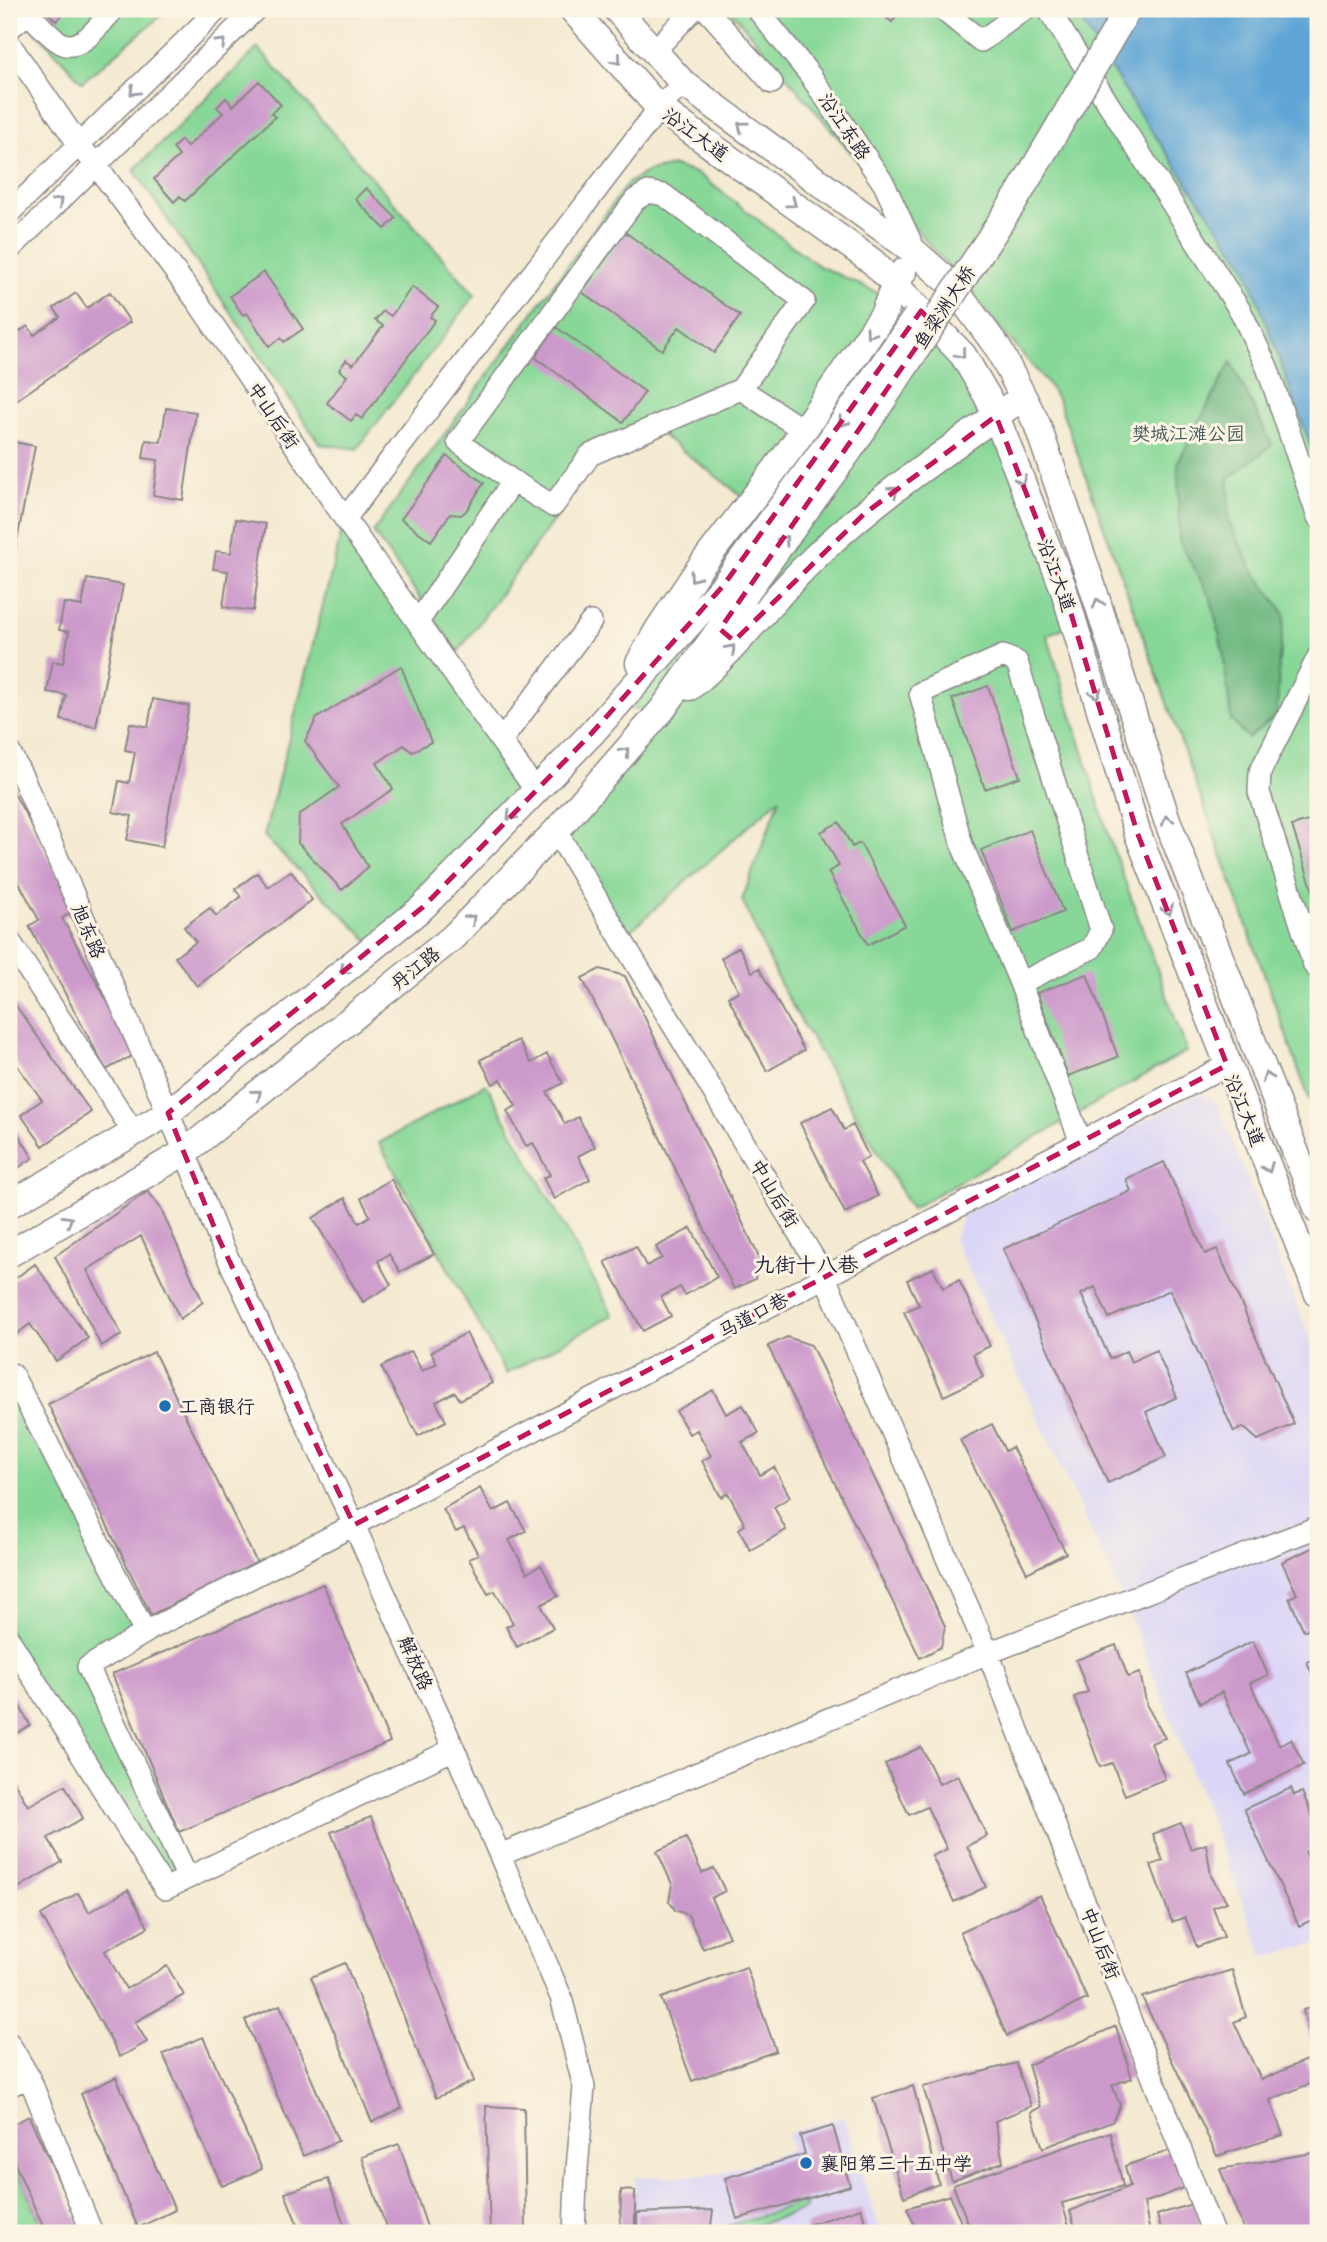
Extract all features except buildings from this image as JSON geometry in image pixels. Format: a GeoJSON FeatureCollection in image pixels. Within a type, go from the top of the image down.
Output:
{"type":"FeatureCollection","features":[{"type":"Feature","properties":{"kind":"main road","name":"沿江大道"},"geometry":{"type":"LineString","coordinates":[[572,9],[659,108],[873,262],[963,355],[996,416],[1063,587],[1137,832],[1318,1294]]}},
{"type":"Feature","properties":{"kind":"main road","name":"沿江大道"},"geometry":{"type":"LineString","coordinates":[[616,9],[683,83],[916,253],[950,283],[998,348],[1037,424],[1167,820],[1318,1210]]}},
{"type":"Feature","properties":{"kind":"main road","name":"鱼梁洲大桥"},"geometry":{"type":"LineString","coordinates":[[734,590],[832,438],[1008,185],[1112,9]]}},
{"type":"Feature","properties":{"kind":"main road","name":"鱼梁洲大桥"},"geometry":{"type":"LineString","coordinates":[[734,590],[849,451],[1017,197],[1128,9]]}},
{"type":"Feature","properties":{"kind":"main road"},"geometry":{"type":"LineString","coordinates":[[613,708],[659,628],[698,570],[803,430],[883,315],[895,284],[916,253]]}},
{"type":"Feature","properties":{"kind":"main road"},"geometry":{"type":"LineString","coordinates":[[662,710],[715,667],[810,562],[864,514],[1023,397]]}},
{"type":"Feature","properties":{"kind":"main road"},"geometry":{"type":"LineString","coordinates":[[9,1205],[168,1113],[423,907],[613,708],[734,590]]}},
{"type":"Feature","properties":{"kind":"main road","name":"丹江路"},"geometry":{"type":"LineString","coordinates":[[9,1254],[185,1152],[452,938],[556,831],[662,710],[734,590]]}},
{"type":"Feature","properties":{"kind":"street"},"geometry":{"type":"LineString","coordinates":[[9,29],[28,13],[62,44],[74,45],[82,41],[114,9]]}},
{"type":"Feature","properties":{"kind":"street"},"geometry":{"type":"LineString","coordinates":[[9,213],[218,9]]}},
{"type":"Feature","properties":{"kind":"street"},"geometry":{"type":"LineString","coordinates":[[9,250],[256,9]]}},
{"type":"Feature","properties":{"kind":"street"},"geometry":{"type":"LineString","coordinates":[[654,51],[694,9]]}},
{"type":"Feature","properties":{"kind":"street"},"geometry":{"type":"LineString","coordinates":[[706,9],[772,83]]}},
{"type":"Feature","properties":{"kind":"street","name":"沿江东路"},"geometry":{"type":"LineString","coordinates":[[757,9],[810,75],[878,175],[916,253]]}},
{"type":"Feature","properties":{"kind":"street"},"geometry":{"type":"LineString","coordinates":[[942,9],[964,17],[981,41],[1025,9]]}},
{"type":"Feature","properties":{"kind":"street"},"geometry":{"type":"LineString","coordinates":[[1048,9],[1241,312],[1267,367],[1318,517]]}},
{"type":"Feature","properties":{"kind":"street","name":"中山后街"},"geometry":{"type":"LineString","coordinates":[[9,43],[79,145],[197,301],[345,519],[536,790]]}},
{"type":"Feature","properties":{"kind":"street"},"geometry":{"type":"LineString","coordinates":[[345,519],[659,108],[683,83]]}},
{"type":"Feature","properties":{"kind":"street"},"geometry":{"type":"LineString","coordinates":[[648,192],[664,195],[804,300],[741,389],[590,455],[553,506],[513,481],[458,442],[635,200],[648,192]]}},
{"type":"Feature","properties":{"kind":"street"},"geometry":{"type":"LineString","coordinates":[[741,389],[803,430]]}},
{"type":"Feature","properties":{"kind":"street"},"geometry":{"type":"LineString","coordinates":[[418,622],[513,481]]}},
{"type":"Feature","properties":{"kind":"street"},"geometry":{"type":"LineString","coordinates":[[501,741],[592,622]]}},
{"type":"Feature","properties":{"kind":"street"},"geometry":{"type":"LineString","coordinates":[[1020,984],[1091,948],[1101,930],[1017,662],[1003,656],[920,693],[962,845],[1020,984],[1081,1142]]}},
{"type":"Feature","properties":{"kind":"street"},"geometry":{"type":"LineString","coordinates":[[1318,657],[1260,772],[1259,792],[1314,965],[1318,969]]}},
{"type":"Feature","properties":{"kind":"street","name":"旭东路"},"geometry":{"type":"LineString","coordinates":[[9,751],[168,1113]]}},
{"type":"Feature","properties":{"kind":"street","name":"中山后街"},"geometry":{"type":"LineString","coordinates":[[556,831],[825,1277],[988,1653],[1213,2233]]}},
{"type":"Feature","properties":{"kind":"street"},"geometry":{"type":"LineString","coordinates":[[9,940],[134,1133]]}},
{"type":"Feature","properties":{"kind":"street","name":"马道口巷"},"geometry":{"type":"LineString","coordinates":[[188,1878],[88,1667],[148,1631],[1227,1065]]}},
{"type":"Feature","properties":{"kind":"street","name":"解放路"},"geometry":{"type":"LineString","coordinates":[[168,1113],[219,1239],[354,1525],[561,1997],[584,2087],[574,2233]]}},
{"type":"Feature","properties":{"kind":"street"},"geometry":{"type":"LineString","coordinates":[[9,1376],[12,1374],[145,1632],[148,1631]]}},
{"type":"Feature","properties":{"kind":"street"},"geometry":{"type":"LineString","coordinates":[[500,1855],[988,1653],[1318,1527]]}},
{"type":"Feature","properties":{"kind":"street"},"geometry":{"type":"LineString","coordinates":[[9,1639],[165,1889],[454,1749]]}},
{"type":"Feature","properties":{"kind":"street"},"geometry":{"type":"LineString","coordinates":[[9,2043],[29,2077],[92,2233]]}},
{"type":"Feature","properties":{"kind":"street"},"geometry":{"type":"LineString","coordinates":[[9,2086],[29,2077]]}},
{"type":"Feature","properties":{"kind":"highlighted area"},"geometry":{"type":"Polygon","coordinates":[[[921,311],[933,323],[720,629],[734,641],[864,514],[996,416],[1063,587],[1137,832],[1227,1065],[354,1525],[219,1239],[168,1113],[423,907],[590,735],[723,586],[921,311]]]}},
{"type":"Feature","properties":{"kind":"shaded area"},"geometry":{"type":"Polygon","coordinates":[[[1199,1093],[1217,1102],[1318,1359],[1318,1943],[1264,1957],[1124,1601],[954,1239],[963,1215],[1199,1093]]]}},
{"type":"Feature","properties":{"kind":"shaded area","name":"襄阳第三十五中学"},"geometry":{"type":"Polygon","coordinates":[[[843,2117],[881,2233],[634,2233],[635,2177],[715,2175],[792,2150],[787,2134],[843,2117]]]}},
{"type":"Feature","properties":{"kind":"green space"},"geometry":{"type":"Polygon","coordinates":[[[16,9],[169,9],[82,82],[16,9]]]}},
{"type":"Feature","properties":{"kind":"green space","name":"樊城江滩公园"},"geometry":{"type":"Polygon","coordinates":[[[729,9],[1074,9],[1135,107],[1247,267],[1318,467],[1318,1124],[1059,402],[1048,384],[729,9]]]}},
{"type":"Feature","properties":{"kind":"green space"},"geometry":{"type":"Polygon","coordinates":[[[258,48],[475,295],[357,449],[320,444],[134,170],[258,48]]]}},
{"type":"Feature","properties":{"kind":"green space"},"geometry":{"type":"Polygon","coordinates":[[[673,166],[698,174],[817,265],[889,298],[963,355],[1074,623],[1047,635],[1110,840],[1187,1051],[911,1209],[783,990],[742,900],[780,798],[621,939],[556,831],[661,710],[613,708],[750,502],[659,433],[598,459],[458,652],[373,532],[628,183],[649,171],[673,166]]]}},
{"type":"Feature","properties":{"kind":"green space"},"geometry":{"type":"Polygon","coordinates":[[[1231,362],[1272,445],[1229,478],[1229,522],[1251,567],[1285,614],[1279,660],[1277,715],[1248,738],[1231,720],[1223,651],[1211,599],[1179,541],[1178,462],[1231,362]]]}},
{"type":"Feature","properties":{"kind":"green space"},"geometry":{"type":"Polygon","coordinates":[[[345,519],[536,791],[374,946],[264,836],[345,519]]]}},
{"type":"Feature","properties":{"kind":"green space"},"geometry":{"type":"Polygon","coordinates":[[[486,1084],[613,1315],[506,1374],[379,1143],[486,1084]]]}},
{"type":"Feature","properties":{"kind":"green space"},"geometry":{"type":"Polygon","coordinates":[[[9,1376],[145,1632],[88,1667],[188,1878],[165,1889],[9,1639],[9,1376]]]}},
{"type":"Feature","properties":{"kind":"green space"},"geometry":{"type":"Polygon","coordinates":[[[14,2162],[45,2233],[9,2233],[9,2164],[14,2162]]]}},
{"type":"Feature","properties":{"kind":"green space"},"geometry":{"type":"Polygon","coordinates":[[[805,2202],[806,2209],[748,2228],[749,2233],[729,2233],[728,2226],[805,2202]]]}},
{"type":"Feature","properties":{"kind":"water"},"geometry":{"type":"Polygon","coordinates":[[[1074,9],[1318,9],[1318,466],[1246,267],[1135,107],[1074,9]]]}},
{"type":"Feature","properties":{"kind":"place","name":"工商银行"},"geometry":{"type":"Point","coordinates":[165,1406]}},
{"type":"Feature","properties":{"kind":"place","name":"襄阳第三十五中学"},"geometry":{"type":"Point","coordinates":[806,2163]}},
{"type":"Feature","properties":{"kind":"district","name":"九街十八巷"},"geometry":{"type":"Point","coordinates":[806,1265]}}]}
